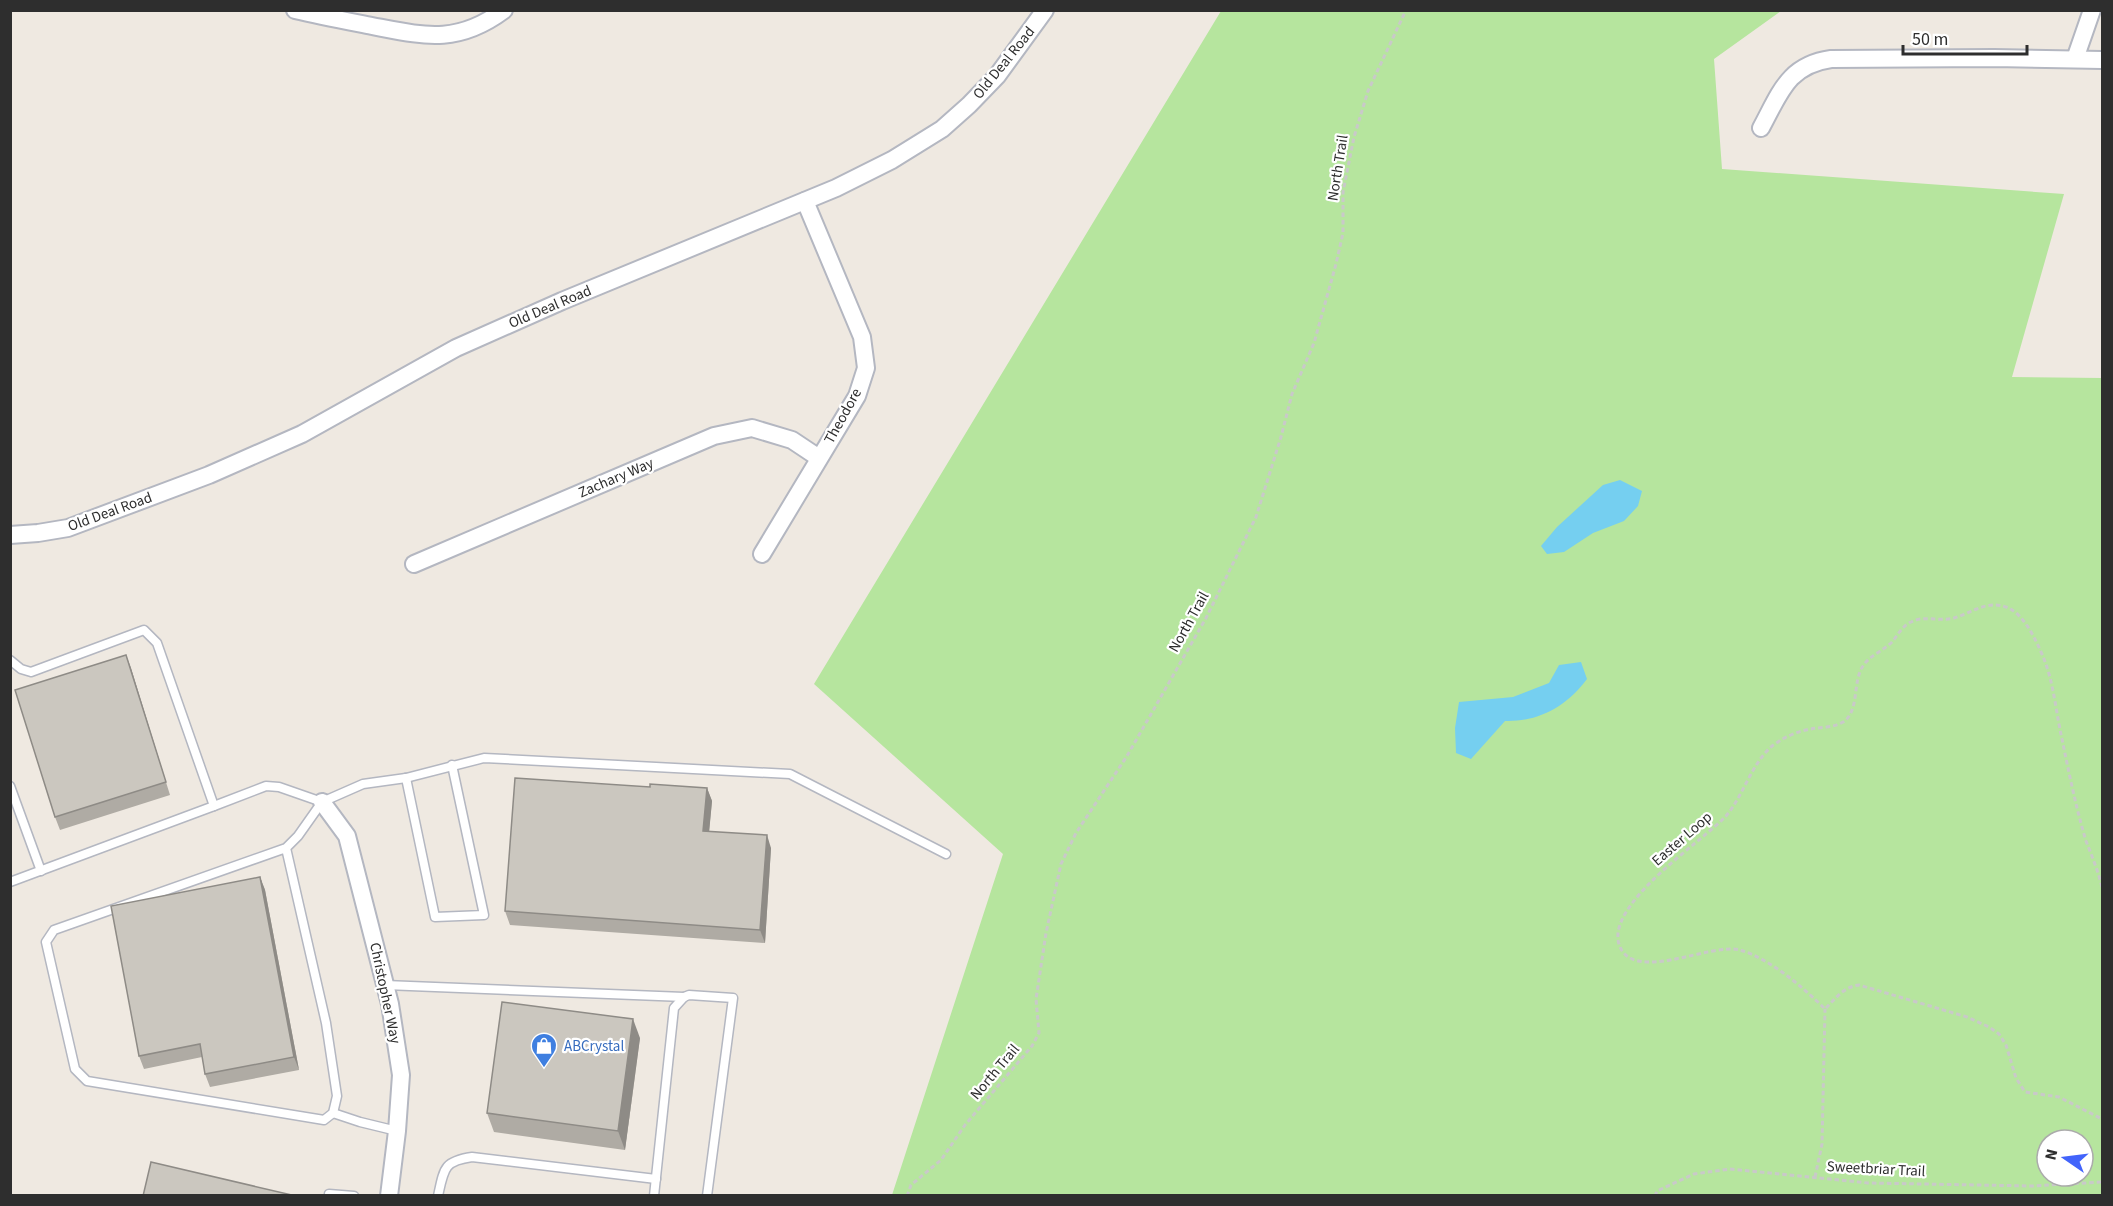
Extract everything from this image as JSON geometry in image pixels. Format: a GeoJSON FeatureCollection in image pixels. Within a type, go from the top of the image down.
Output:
{"type":"FeatureCollection","features":[{"type":"Feature","properties":{"kind":"street"},"geometry":{"type":"LineString","coordinates":[[295,10],[423,36],[459,33],[481,25],[504,10]]}},
{"type":"Feature","properties":{"kind":"street","name":"Old Deal Road"},"geometry":{"type":"LineString","coordinates":[[10,535],[68,528],[209,475],[302,434],[456,348],[562,301],[836,188],[891,160],[942,129],[997,76],[1046,10]]}},
{"type":"Feature","properties":{"kind":"street"},"geometry":{"type":"LineString","coordinates":[[2075,60],[2092,10]]}},
{"type":"Feature","properties":{"kind":"street"},"geometry":{"type":"LineString","coordinates":[[1761,128],[1791,76],[1816,61],[1994,58],[2103,60]]}},
{"type":"Feature","properties":{"kind":"street","name":"Theodore"},"geometry":{"type":"LineString","coordinates":[[762,554],[857,396],[866,368],[862,337],[805,201]]}},
{"type":"Feature","properties":{"kind":"street","name":"Zachary Way"},"geometry":{"type":"LineString","coordinates":[[414,564],[714,436],[752,428],[792,440],[819,458]]}},
{"type":"Feature","properties":{"kind":"street","name":"Christopher Way"},"geometry":{"type":"LineString","coordinates":[[322,802],[347,836],[385,985],[401,1075],[389,1196]]}},
{"type":"Feature","properties":{"kind":"lane"},"geometry":{"type":"LineString","coordinates":[[10,660],[21,669],[31,672],[144,630],[157,643],[214,806]]}},
{"type":"Feature","properties":{"kind":"lane"},"geometry":{"type":"LineString","coordinates":[[286,849],[326,1023],[337,1096],[333,1113],[324,1120],[87,1081],[75,1069],[46,942],[54,930],[286,849],[322,802],[363,784],[406,778],[484,758],[790,774],[946,854]]}},
{"type":"Feature","properties":{"kind":"lane"},"geometry":{"type":"LineString","coordinates":[[406,778],[435,917],[484,915],[452,765]]}},
{"type":"Feature","properties":{"kind":"lane"},"geometry":{"type":"LineString","coordinates":[[10,786],[41,871]]}},
{"type":"Feature","properties":{"kind":"lane"},"geometry":{"type":"LineString","coordinates":[[10,882],[266,786],[279,787],[322,802]]}},
{"type":"Feature","properties":{"kind":"lane"},"geometry":{"type":"LineString","coordinates":[[385,985],[733,998],[707,1196]]}},
{"type":"Feature","properties":{"kind":"lane"},"geometry":{"type":"LineString","coordinates":[[654,1196],[674,1008],[684,997]]}},
{"type":"Feature","properties":{"kind":"lane"},"geometry":{"type":"LineString","coordinates":[[333,1113],[397,1131]]}},
{"type":"Feature","properties":{"kind":"lane"},"geometry":{"type":"LineString","coordinates":[[438,1196],[447,1166],[454,1160],[472,1157],[656,1179]]}},
{"type":"Feature","properties":{"kind":"lane"},"geometry":{"type":"LineString","coordinates":[[329,1196],[329,1194],[354,1196]]}},
{"type":"Feature","properties":{"kind":"path","name":"North Trail"},"geometry":{"type":"LineString","coordinates":[[907,1196],[911,1185],[941,1160],[965,1125],[1032,1046],[1039,1033],[1036,999],[1046,933],[1061,864],[1076,833],[1127,756],[1206,618],[1256,517],[1292,394],[1314,343],[1336,264],[1342,234],[1343,192],[1354,138],[1368,91],[1406,10]]}},
{"type":"Feature","properties":{"kind":"path","name":"Easter Loop"},"geometry":{"type":"LineString","coordinates":[[1825,1009],[1795,981],[1740,951],[1718,949],[1674,961],[1638,960],[1624,953],[1619,946],[1618,933],[1621,922],[1647,886],[1728,813],[1770,748],[1790,736],[1809,729],[1830,727],[1847,718],[1862,668],[1870,658],[1891,644],[1905,625],[1912,621],[1949,620],[1992,605],[2007,607],[2023,619],[2044,659],[2086,839],[2103,887]]}},
{"type":"Feature","properties":{"kind":"path"},"geometry":{"type":"LineString","coordinates":[[1815,1177],[1822,1144],[1825,1009],[1850,986],[1859,985],[1979,1022],[2000,1034],[2006,1045],[2016,1078],[2025,1092],[2059,1097],[2103,1119]]}},
{"type":"Feature","properties":{"kind":"path","name":"Sweetbriar Trail"},"geometry":{"type":"LineString","coordinates":[[1655,1196],[1657,1191],[1694,1174],[1730,1169],[1868,1183],[2021,1186],[2103,1182]]}},
{"type":"Feature","properties":{"kind":"green space"},"geometry":{"type":"Polygon","coordinates":[[[1221,11],[1781,11],[1714,59],[1722,169],[2064,194],[2012,377],[2102,378],[2102,1195],[892,1195],[1003,854],[814,684],[1221,11]]]}},
{"type":"Feature","properties":{"kind":"water"},"geometry":{"type":"Polygon","coordinates":[[[1620,480],[1642,491],[1638,506],[1624,521],[1593,533],[1564,552],[1547,554],[1541,546],[1557,527],[1603,485],[1620,480]]]}},
{"type":"Feature","properties":{"kind":"water"},"geometry":{"type":"Polygon","coordinates":[[[1581,662],[1587,679],[1571,697],[1541,715],[1517,721],[1505,721],[1471,759],[1456,753],[1455,728],[1459,702],[1513,697],[1549,683],[1559,665],[1581,662]]]}},
{"type":"Feature","properties":{"kind":"building"},"geometry":{"type":"Polygon","coordinates":[[[126,655],[166,782],[55,817],[15,690],[126,655]]]}},
{"type":"Feature","properties":{"kind":"building"},"geometry":{"type":"Polygon","coordinates":[[[515,778],[650,787],[650,784],[707,788],[703,831],[767,835],[760,930],[505,911],[515,778]]]}},
{"type":"Feature","properties":{"kind":"building"},"geometry":{"type":"Polygon","coordinates":[[[260,877],[294,1057],[205,1074],[200,1044],[139,1056],[111,906],[260,877]]]}},
{"type":"Feature","properties":{"kind":"building"},"geometry":{"type":"Polygon","coordinates":[[[502,1002],[633,1019],[618,1131],[487,1113],[502,1002]]]}},
{"type":"Feature","properties":{"kind":"building"},"geometry":{"type":"Polygon","coordinates":[[[151,1162],[296,1196],[143,1196],[151,1162]]]}},
{"type":"Feature","properties":{"kind":"place","name":"ABCrystal"},"geometry":{"type":"Point","coordinates":[544,1069]}}]}
